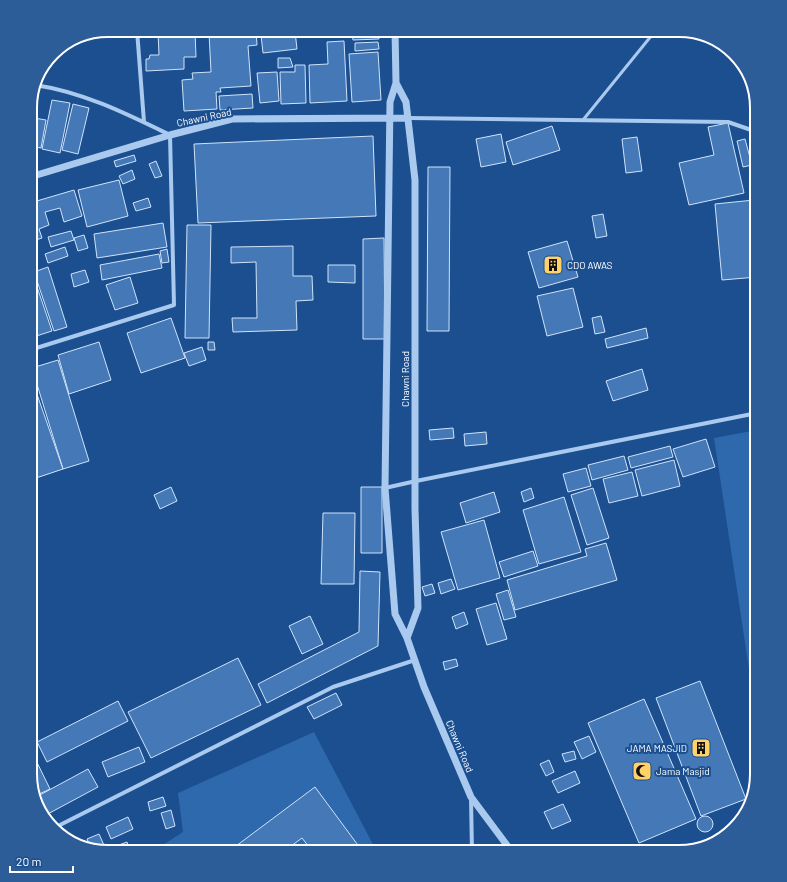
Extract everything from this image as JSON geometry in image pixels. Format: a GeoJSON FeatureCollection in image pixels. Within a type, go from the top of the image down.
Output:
{"type":"FeatureCollection","features":[{"type":"Feature","properties":{"kind":"street"},"geometry":{"type":"LineString","coordinates":[[137,37],[144,122]]}},
{"type":"Feature","properties":{"kind":"street"},"geometry":{"type":"LineString","coordinates":[[395,37],[396,83]]}},
{"type":"Feature","properties":{"kind":"street","name":"Chawni Road"},"geometry":{"type":"LineString","coordinates":[[396,83],[406,102],[415,180],[418,608],[407,638]]}},
{"type":"Feature","properties":{"kind":"street","name":"Chawni Road"},"geometry":{"type":"LineString","coordinates":[[396,83],[390,102],[389,119],[385,488],[395,614],[407,638],[424,688],[471,797],[507,845]]}},
{"type":"Feature","properties":{"kind":"street"},"geometry":{"type":"LineString","coordinates":[[37,348],[174,305],[170,135],[110,107],[56,88],[40,86]]}},
{"type":"Feature","properties":{"kind":"street"},"geometry":{"type":"LineString","coordinates":[[408,118],[728,122],[750,130]]}},
{"type":"Feature","properties":{"kind":"street","name":"Chawni Road"},"geometry":{"type":"LineString","coordinates":[[37,175],[170,135],[232,119],[408,118]]}},
{"type":"Feature","properties":{"kind":"street"},"geometry":{"type":"LineString","coordinates":[[385,488],[750,415]]}},
{"type":"Feature","properties":{"kind":"street"},"geometry":{"type":"LineString","coordinates":[[59,825],[333,687],[415,660]]}},
{"type":"Feature","properties":{"kind":"street"},"geometry":{"type":"LineString","coordinates":[[471,797],[472,845]]}},
{"type":"Feature","properties":{"kind":"lane"},"geometry":{"type":"LineString","coordinates":[[583,120],[650,37]]}},
{"type":"Feature","properties":{"kind":"shaded area"},"geometry":{"type":"Polygon","coordinates":[[[750,431],[750,670],[749,669],[714,438],[750,431]]]}},
{"type":"Feature","properties":{"kind":"shaded area"},"geometry":{"type":"Polygon","coordinates":[[[314,732],[373,845],[163,845],[183,832],[178,793],[314,732]]]}},
{"type":"Feature","properties":{"kind":"building"},"geometry":{"type":"Polygon","coordinates":[[[158,37],[195,37],[196,57],[184,57],[184,69],[146,71],[146,59],[149,59],[150,55],[159,55],[158,37]]]}},
{"type":"Feature","properties":{"kind":"building"},"geometry":{"type":"Polygon","coordinates":[[[209,37],[256,37],[257,45],[248,46],[251,86],[220,88],[221,92],[216,92],[217,109],[184,111],[182,80],[193,79],[192,73],[211,72],[209,37]]]}},
{"type":"Feature","properties":{"kind":"building"},"geometry":{"type":"Polygon","coordinates":[[[261,37],[296,37],[297,49],[263,53],[261,37]]]}},
{"type":"Feature","properties":{"kind":"building"},"geometry":{"type":"Polygon","coordinates":[[[353,37],[379,37],[379,39],[353,40],[353,37]]]}},
{"type":"Feature","properties":{"kind":"building"},"geometry":{"type":"Polygon","coordinates":[[[344,41],[347,101],[310,103],[309,65],[328,64],[327,42],[344,41]]]}},
{"type":"Feature","properties":{"kind":"building"},"geometry":{"type":"Polygon","coordinates":[[[378,42],[379,49],[355,51],[355,43],[378,42]]]}},
{"type":"Feature","properties":{"kind":"building"},"geometry":{"type":"Polygon","coordinates":[[[378,52],[381,100],[352,102],[349,54],[378,52]]]}},
{"type":"Feature","properties":{"kind":"building"},"geometry":{"type":"Polygon","coordinates":[[[278,58],[290,58],[293,67],[278,68],[278,58]]]}},
{"type":"Feature","properties":{"kind":"building"},"geometry":{"type":"Polygon","coordinates":[[[295,65],[305,65],[306,103],[281,104],[280,72],[295,72],[295,65]]]}},
{"type":"Feature","properties":{"kind":"building"},"geometry":{"type":"Polygon","coordinates":[[[277,72],[279,101],[260,103],[257,73],[277,72]]]}},
{"type":"Feature","properties":{"kind":"building"},"geometry":{"type":"Polygon","coordinates":[[[252,94],[253,108],[220,110],[219,96],[252,94]]]}},
{"type":"Feature","properties":{"kind":"building"},"geometry":{"type":"Polygon","coordinates":[[[52,100],[70,103],[60,153],[42,149],[52,100]]]}},
{"type":"Feature","properties":{"kind":"building"},"geometry":{"type":"Polygon","coordinates":[[[73,104],[89,108],[78,154],[62,150],[73,104]]]}},
{"type":"Feature","properties":{"kind":"building"},"geometry":{"type":"Polygon","coordinates":[[[37,118],[46,120],[41,148],[37,147],[37,118]]]}},
{"type":"Feature","properties":{"kind":"building"},"geometry":{"type":"Polygon","coordinates":[[[728,123],[744,193],[689,205],[679,163],[714,155],[708,127],[728,123]]]}},
{"type":"Feature","properties":{"kind":"building"},"geometry":{"type":"Polygon","coordinates":[[[552,126],[560,150],[513,165],[506,142],[552,126]]]}},
{"type":"Feature","properties":{"kind":"building"},"geometry":{"type":"Polygon","coordinates":[[[501,134],[506,162],[481,167],[476,139],[501,134]]]}},
{"type":"Feature","properties":{"kind":"building"},"geometry":{"type":"Polygon","coordinates":[[[373,136],[376,216],[198,223],[194,144],[373,136]]]}},
{"type":"Feature","properties":{"kind":"building"},"geometry":{"type":"Polygon","coordinates":[[[637,137],[642,171],[626,173],[622,139],[637,137]]]}},
{"type":"Feature","properties":{"kind":"building"},"geometry":{"type":"Polygon","coordinates":[[[745,139],[750,158],[750,165],[743,167],[737,141],[745,139]]]}},
{"type":"Feature","properties":{"kind":"building"},"geometry":{"type":"Polygon","coordinates":[[[134,155],[136,161],[116,167],[114,161],[134,155]]]}},
{"type":"Feature","properties":{"kind":"building"},"geometry":{"type":"Polygon","coordinates":[[[156,161],[162,176],[155,178],[149,164],[156,161]]]}},
{"type":"Feature","properties":{"kind":"building"},"geometry":{"type":"Polygon","coordinates":[[[428,167],[450,167],[449,331],[427,331],[428,167]]]}},
{"type":"Feature","properties":{"kind":"building"},"geometry":{"type":"Polygon","coordinates":[[[132,170],[135,179],[123,184],[119,176],[132,170]]]}},
{"type":"Feature","properties":{"kind":"building"},"geometry":{"type":"Polygon","coordinates":[[[119,180],[128,216],[87,227],[78,190],[119,180]]]}},
{"type":"Feature","properties":{"kind":"building"},"geometry":{"type":"Polygon","coordinates":[[[74,190],[82,216],[64,222],[60,208],[45,212],[49,225],[39,229],[42,238],[37,240],[37,201],[74,190]]]}},
{"type":"Feature","properties":{"kind":"building"},"geometry":{"type":"Polygon","coordinates":[[[148,198],[151,207],[136,211],[133,203],[148,198]]]}},
{"type":"Feature","properties":{"kind":"building"},"geometry":{"type":"Polygon","coordinates":[[[750,200],[750,278],[722,280],[715,204],[750,200]]]}},
{"type":"Feature","properties":{"kind":"building"},"geometry":{"type":"Polygon","coordinates":[[[603,214],[607,236],[596,238],[592,216],[603,214]]]}},
{"type":"Feature","properties":{"kind":"building"},"geometry":{"type":"Polygon","coordinates":[[[163,223],[167,247],[97,258],[94,234],[163,223]]]}},
{"type":"Feature","properties":{"kind":"building"},"geometry":{"type":"Polygon","coordinates":[[[187,225],[211,225],[209,338],[185,338],[187,225]]]}},
{"type":"Feature","properties":{"kind":"building"},"geometry":{"type":"Polygon","coordinates":[[[71,231],[74,240],[51,247],[48,237],[71,231]]]}},
{"type":"Feature","properties":{"kind":"building"},"geometry":{"type":"Polygon","coordinates":[[[84,235],[88,248],[78,251],[74,238],[84,235]]]}},
{"type":"Feature","properties":{"kind":"building"},"geometry":{"type":"Polygon","coordinates":[[[384,238],[385,339],[363,339],[363,239],[384,238]]]}},
{"type":"Feature","properties":{"kind":"building","name":"CDO AWAS"},"geometry":{"type":"Polygon","coordinates":[[[567,241],[578,277],[539,288],[528,252],[567,241]]]}},
{"type":"Feature","properties":{"kind":"building"},"geometry":{"type":"Polygon","coordinates":[[[293,246],[293,276],[312,276],[313,300],[296,301],[297,330],[233,332],[232,318],[257,318],[256,262],[231,263],[231,247],[293,246]]]}},
{"type":"Feature","properties":{"kind":"building"},"geometry":{"type":"Polygon","coordinates":[[[65,247],[68,256],[48,263],[45,254],[65,247]]]}},
{"type":"Feature","properties":{"kind":"building"},"geometry":{"type":"Polygon","coordinates":[[[167,249],[169,262],[162,263],[160,251],[167,249]]]}},
{"type":"Feature","properties":{"kind":"building"},"geometry":{"type":"Polygon","coordinates":[[[159,254],[162,268],[102,280],[100,265],[159,254]]]}},
{"type":"Feature","properties":{"kind":"building"},"geometry":{"type":"Polygon","coordinates":[[[328,265],[355,265],[355,283],[328,282],[328,265]]]}},
{"type":"Feature","properties":{"kind":"building"},"geometry":{"type":"Polygon","coordinates":[[[48,267],[67,327],[54,331],[37,281],[37,271],[48,267]]]}},
{"type":"Feature","properties":{"kind":"building"},"geometry":{"type":"Polygon","coordinates":[[[85,270],[89,282],[74,287],[71,274],[85,270]]]}},
{"type":"Feature","properties":{"kind":"building"},"geometry":{"type":"Polygon","coordinates":[[[130,277],[138,303],[115,310],[106,285],[130,277]]]}},
{"type":"Feature","properties":{"kind":"building"},"geometry":{"type":"Polygon","coordinates":[[[37,287],[52,331],[37,336],[37,287]]]}},
{"type":"Feature","properties":{"kind":"building"},"geometry":{"type":"Polygon","coordinates":[[[573,288],[583,327],[547,336],[537,296],[573,288]]]}},
{"type":"Feature","properties":{"kind":"building"},"geometry":{"type":"Polygon","coordinates":[[[601,316],[605,332],[595,334],[592,318],[601,316]]]}},
{"type":"Feature","properties":{"kind":"building"},"geometry":{"type":"Polygon","coordinates":[[[171,318],[185,358],[141,373],[127,333],[171,318]]]}},
{"type":"Feature","properties":{"kind":"building"},"geometry":{"type":"Polygon","coordinates":[[[646,328],[648,338],[607,348],[605,339],[646,328]]]}},
{"type":"Feature","properties":{"kind":"building"},"geometry":{"type":"Polygon","coordinates":[[[99,342],[111,380],[69,394],[58,355],[99,342]]]}},
{"type":"Feature","properties":{"kind":"building"},"geometry":{"type":"Polygon","coordinates":[[[208,342],[214,342],[215,350],[208,350],[208,342]]]}},
{"type":"Feature","properties":{"kind":"building"},"geometry":{"type":"Polygon","coordinates":[[[202,347],[206,360],[189,366],[184,353],[202,347]]]}},
{"type":"Feature","properties":{"kind":"building"},"geometry":{"type":"Polygon","coordinates":[[[58,360],[89,461],[63,469],[37,384],[37,366],[58,360]]]}},
{"type":"Feature","properties":{"kind":"building"},"geometry":{"type":"Polygon","coordinates":[[[642,369],[648,390],[613,401],[606,381],[642,369]]]}},
{"type":"Feature","properties":{"kind":"building"},"geometry":{"type":"Polygon","coordinates":[[[37,394],[63,469],[37,478],[37,394]]]}},
{"type":"Feature","properties":{"kind":"building"},"geometry":{"type":"Polygon","coordinates":[[[453,428],[454,438],[430,440],[429,430],[453,428]]]}},
{"type":"Feature","properties":{"kind":"building"},"geometry":{"type":"Polygon","coordinates":[[[486,432],[487,444],[465,446],[464,434],[486,432]]]}},
{"type":"Feature","properties":{"kind":"building"},"geometry":{"type":"Polygon","coordinates":[[[706,439],[715,467],[683,477],[673,449],[706,439]]]}},
{"type":"Feature","properties":{"kind":"building"},"geometry":{"type":"Polygon","coordinates":[[[670,446],[673,457],[631,468],[628,457],[670,446]]]}},
{"type":"Feature","properties":{"kind":"building"},"geometry":{"type":"Polygon","coordinates":[[[624,456],[628,470],[592,480],[588,465],[624,456]]]}},
{"type":"Feature","properties":{"kind":"building"},"geometry":{"type":"Polygon","coordinates":[[[674,460],[680,486],[642,496],[635,470],[674,460]]]}},
{"type":"Feature","properties":{"kind":"building"},"geometry":{"type":"Polygon","coordinates":[[[586,468],[591,486],[568,492],[563,474],[586,468]]]}},
{"type":"Feature","properties":{"kind":"building"},"geometry":{"type":"Polygon","coordinates":[[[632,472],[638,496],[609,503],[603,479],[632,472]]]}},
{"type":"Feature","properties":{"kind":"building"},"geometry":{"type":"Polygon","coordinates":[[[171,487],[177,501],[160,509],[154,495],[171,487]]]}},
{"type":"Feature","properties":{"kind":"building"},"geometry":{"type":"Polygon","coordinates":[[[361,487],[382,487],[382,553],[361,553],[361,487]]]}},
{"type":"Feature","properties":{"kind":"building"},"geometry":{"type":"Polygon","coordinates":[[[531,488],[534,498],[524,502],[521,492],[531,488]]]}},
{"type":"Feature","properties":{"kind":"building"},"geometry":{"type":"Polygon","coordinates":[[[593,488],[609,538],[587,545],[571,495],[593,488]]]}},
{"type":"Feature","properties":{"kind":"building"},"geometry":{"type":"Polygon","coordinates":[[[494,492],[500,512],[466,523],[460,503],[494,492]]]}},
{"type":"Feature","properties":{"kind":"building"},"geometry":{"type":"Polygon","coordinates":[[[564,497],[581,552],[539,564],[523,510],[564,497]]]}},
{"type":"Feature","properties":{"kind":"building"},"geometry":{"type":"Polygon","coordinates":[[[323,513],[355,513],[354,584],[321,584],[323,513]]]}},
{"type":"Feature","properties":{"kind":"building"},"geometry":{"type":"Polygon","coordinates":[[[484,520],[500,578],[458,590],[441,532],[484,520]]]}},
{"type":"Feature","properties":{"kind":"building"},"geometry":{"type":"Polygon","coordinates":[[[606,543],[617,580],[515,610],[507,580],[587,556],[585,549],[606,543]]]}},
{"type":"Feature","properties":{"kind":"building"},"geometry":{"type":"Polygon","coordinates":[[[533,551],[538,566],[504,577],[499,562],[533,551]]]}},
{"type":"Feature","properties":{"kind":"building"},"geometry":{"type":"Polygon","coordinates":[[[360,571],[380,572],[378,646],[267,703],[258,684],[359,632],[360,571]]]}},
{"type":"Feature","properties":{"kind":"building"},"geometry":{"type":"Polygon","coordinates":[[[451,579],[455,589],[441,594],[438,583],[451,579]]]}},
{"type":"Feature","properties":{"kind":"building"},"geometry":{"type":"Polygon","coordinates":[[[432,584],[435,593],[425,596],[422,587],[432,584]]]}},
{"type":"Feature","properties":{"kind":"building"},"geometry":{"type":"Polygon","coordinates":[[[508,590],[516,617],[504,620],[496,594],[508,590]]]}},
{"type":"Feature","properties":{"kind":"building"},"geometry":{"type":"Polygon","coordinates":[[[496,603],[507,639],[487,645],[476,609],[496,603]]]}},
{"type":"Feature","properties":{"kind":"building"},"geometry":{"type":"Polygon","coordinates":[[[464,612],[468,624],[456,629],[452,617],[464,612]]]}},
{"type":"Feature","properties":{"kind":"building"},"geometry":{"type":"Polygon","coordinates":[[[310,616],[323,644],[302,654],[289,626],[310,616]]]}},
{"type":"Feature","properties":{"kind":"building"},"geometry":{"type":"Polygon","coordinates":[[[238,658],[261,705],[151,758],[128,712],[238,658]]]}},
{"type":"Feature","properties":{"kind":"building"},"geometry":{"type":"Polygon","coordinates":[[[456,659],[458,666],[445,670],[443,662],[456,659]]]}},
{"type":"Feature","properties":{"kind":"building","name":"JAMA MASJID"},"geometry":{"type":"Polygon","coordinates":[[[700,681],[745,799],[701,816],[656,698],[700,681]]]}},
{"type":"Feature","properties":{"kind":"building"},"geometry":{"type":"Polygon","coordinates":[[[336,693],[342,705],[314,719],[307,707],[336,693]]]}},
{"type":"Feature","properties":{"kind":"building","name":"Jama Masjid"},"geometry":{"type":"Polygon","coordinates":[[[644,699],[696,819],[639,843],[588,723],[644,699]]]}},
{"type":"Feature","properties":{"kind":"building"},"geometry":{"type":"Polygon","coordinates":[[[118,701],[128,721],[47,762],[37,742],[118,701]]]}},
{"type":"Feature","properties":{"kind":"building"},"geometry":{"type":"Polygon","coordinates":[[[589,736],[596,752],[582,759],[574,742],[589,736]]]}},
{"type":"Feature","properties":{"kind":"building"},"geometry":{"type":"Polygon","coordinates":[[[139,747],[145,762],[108,777],[102,762],[139,747]]]}},
{"type":"Feature","properties":{"kind":"building"},"geometry":{"type":"Polygon","coordinates":[[[574,751],[576,759],[565,762],[562,754],[574,751]]]}},
{"type":"Feature","properties":{"kind":"building"},"geometry":{"type":"Polygon","coordinates":[[[549,760],[554,772],[546,776],[540,764],[549,760]]]}},
{"type":"Feature","properties":{"kind":"building"},"geometry":{"type":"Polygon","coordinates":[[[37,762],[50,789],[40,794],[37,762]]]}},
{"type":"Feature","properties":{"kind":"building"},"geometry":{"type":"Polygon","coordinates":[[[88,769],[98,787],[49,813],[40,795],[88,769]]]}},
{"type":"Feature","properties":{"kind":"building"},"geometry":{"type":"Polygon","coordinates":[[[575,771],[580,783],[558,793],[552,781],[575,771]]]}},
{"type":"Feature","properties":{"kind":"building"},"geometry":{"type":"Polygon","coordinates":[[[315,787],[358,845],[308,845],[302,838],[292,845],[237,845],[315,787]]]}},
{"type":"Feature","properties":{"kind":"building"},"geometry":{"type":"Polygon","coordinates":[[[163,797],[166,806],[150,811],[148,802],[163,797]]]}},
{"type":"Feature","properties":{"kind":"building"},"geometry":{"type":"Polygon","coordinates":[[[563,804],[571,821],[552,829],[544,812],[563,804]]]}},
{"type":"Feature","properties":{"kind":"building"},"geometry":{"type":"Polygon","coordinates":[[[171,810],[175,826],[166,829],[161,813],[171,810]]]}},
{"type":"Feature","properties":{"kind":"building"},"geometry":{"type":"Polygon","coordinates":[[[705,816],[712,821],[713,824],[708,831],[705,832],[698,827],[697,824],[702,817],[705,816]]]}},
{"type":"Feature","properties":{"kind":"building"},"geometry":{"type":"Polygon","coordinates":[[[128,817],[133,829],[111,839],[106,827],[128,817]]]}},
{"type":"Feature","properties":{"kind":"building"},"geometry":{"type":"Polygon","coordinates":[[[99,834],[104,845],[88,842],[87,839],[99,834]]]}},
{"type":"Feature","properties":{"kind":"building"},"geometry":{"type":"Polygon","coordinates":[[[127,842],[128,845],[119,845],[127,842]]]}},
{"type":"Feature","properties":{"kind":"place","name":"CDO AWAS"},"geometry":{"type":"Point","coordinates":[553,265]}},
{"type":"Feature","properties":{"kind":"place","name":"JAMA MASJID"},"geometry":{"type":"Point","coordinates":[701,748]}},
{"type":"Feature","properties":{"kind":"place","name":"Jama Masjid"},"geometry":{"type":"Point","coordinates":[642,771]}}]}
